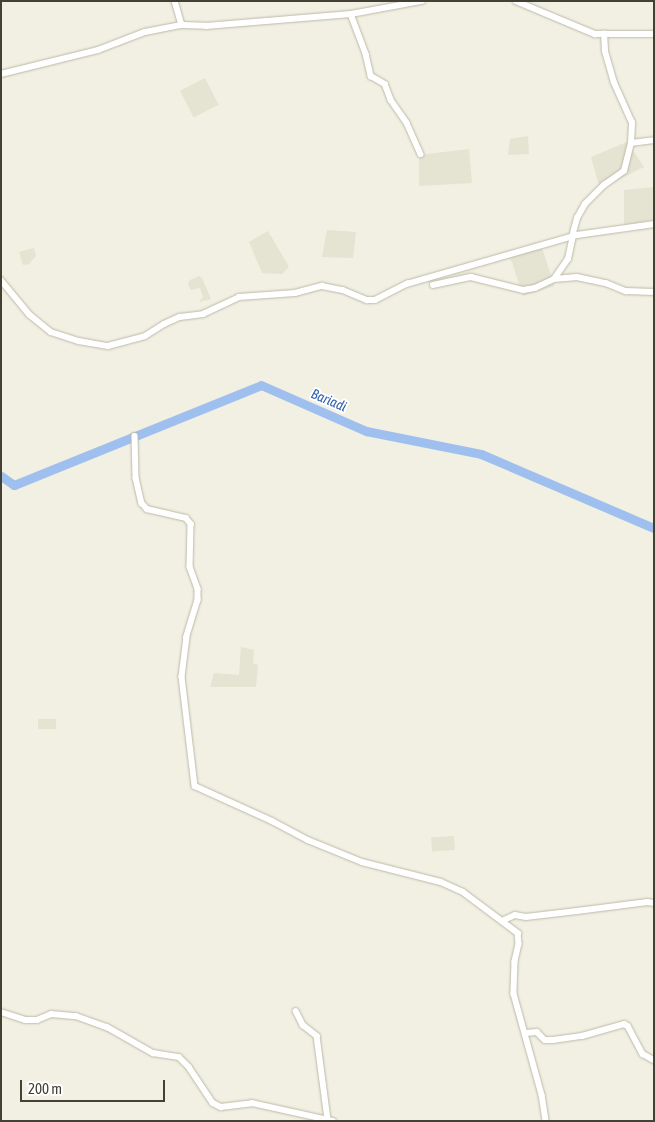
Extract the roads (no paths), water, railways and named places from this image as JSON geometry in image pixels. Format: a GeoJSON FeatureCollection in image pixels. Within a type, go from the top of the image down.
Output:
{"type":"FeatureCollection","features":[{"type":"Feature","properties":{"kind":"street"},"geometry":{"type":"LineString","coordinates":[[175,1],[182,26]]}},
{"type":"Feature","properties":{"kind":"street"},"geometry":{"type":"LineString","coordinates":[[1,74],[98,50],[144,32],[182,26],[206,26],[351,14],[422,1]]}},
{"type":"Feature","properties":{"kind":"street"},"geometry":{"type":"LineString","coordinates":[[516,1],[586,30],[604,34],[654,34]]}},
{"type":"Feature","properties":{"kind":"street"},"geometry":{"type":"LineString","coordinates":[[351,14],[372,76],[385,84],[391,100],[413,135],[421,154]]}},
{"type":"Feature","properties":{"kind":"street"},"geometry":{"type":"LineString","coordinates":[[554,279],[568,259],[577,218],[586,204],[604,185],[624,171],[630,143],[632,123],[614,83],[604,34]]}},
{"type":"Feature","properties":{"kind":"street"},"geometry":{"type":"LineString","coordinates":[[630,143],[654,140]]}},
{"type":"Feature","properties":{"kind":"street"},"geometry":{"type":"LineString","coordinates":[[1,280],[30,315],[51,332],[79,341],[108,346],[145,336],[180,317],[203,314],[239,297],[295,293],[322,286],[343,290],[368,300],[375,300],[407,284],[572,236],[654,224]]}},
{"type":"Feature","properties":{"kind":"street"},"geometry":{"type":"LineString","coordinates":[[433,285],[471,277],[523,290],[540,287],[554,279],[577,277],[606,283],[626,291],[654,292]]}},
{"type":"Feature","properties":{"kind":"street"},"geometry":{"type":"LineString","coordinates":[[135,436],[136,478],[142,503],[147,509],[186,518],[191,524],[190,567],[198,589],[198,600],[187,637],[182,677],[195,786],[264,817],[308,840],[357,860],[441,882],[463,892],[518,933],[519,938],[513,982],[514,994],[542,1095],[546,1121]]}},
{"type":"Feature","properties":{"kind":"street"},"geometry":{"type":"LineString","coordinates":[[502,921],[515,916],[526,917],[647,902],[654,903]]}},
{"type":"Feature","properties":{"kind":"street"},"geometry":{"type":"LineString","coordinates":[[1,1012],[25,1020],[38,1020],[52,1014],[76,1016],[107,1027],[153,1053],[179,1057],[189,1067],[208,1098],[221,1107],[252,1103],[331,1120],[317,1036],[303,1025],[296,1011]]}},
{"type":"Feature","properties":{"kind":"street"},"geometry":{"type":"LineString","coordinates":[[524,1033],[537,1032],[545,1040],[553,1040],[582,1036],[624,1024],[628,1026],[643,1054],[654,1060]]}},
{"type":"Feature","properties":{"kind":"waterway","name":"Bariadi"},"geometry":{"type":"LineString","coordinates":[[1,476],[14,485],[261,385],[366,431],[481,454],[654,528]]}}]}
